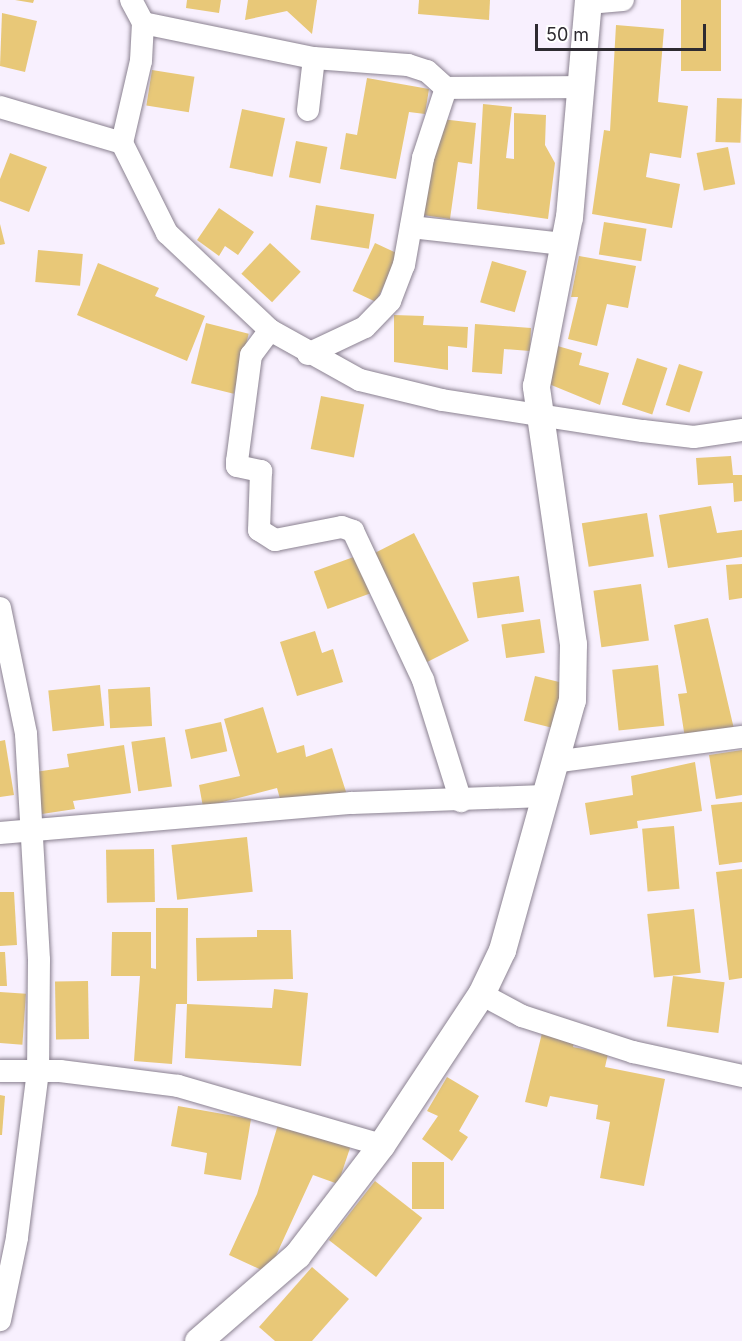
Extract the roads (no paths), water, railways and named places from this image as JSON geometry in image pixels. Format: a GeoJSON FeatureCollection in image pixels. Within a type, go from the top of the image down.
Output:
{"type":"FeatureCollection","features":[{"type":"Feature","properties":{"kind":"street"},"geometry":{"type":"LineString","coordinates":[[131,0],[143,23],[141,61],[122,143],[167,233],[270,330],[308,354],[387,388],[541,415],[694,437],[742,430]]}},
{"type":"Feature","properties":{"kind":"street"},"geometry":{"type":"LineString","coordinates":[[198,1341],[297,1255],[381,1145],[481,994],[502,950],[572,700],[573,644],[541,415],[539,364],[563,244],[588,2],[623,0]]}},
{"type":"Feature","properties":{"kind":"street"},"geometry":{"type":"LineString","coordinates":[[143,23],[314,58],[408,65],[427,71],[446,88],[581,87]]}},
{"type":"Feature","properties":{"kind":"street"},"geometry":{"type":"LineString","coordinates":[[308,110],[314,58]]}},
{"type":"Feature","properties":{"kind":"street"},"geometry":{"type":"LineString","coordinates":[[308,354],[365,327],[390,301],[411,227],[423,158],[446,88]]}},
{"type":"Feature","properties":{"kind":"street"},"geometry":{"type":"LineString","coordinates":[[0,107],[122,143]]}},
{"type":"Feature","properties":{"kind":"street"},"geometry":{"type":"LineString","coordinates":[[411,227],[563,244]]}},
{"type":"Feature","properties":{"kind":"street"},"geometry":{"type":"LineString","coordinates":[[270,330],[251,355],[237,461],[237,466],[261,471],[259,530],[274,540],[342,527],[353,531],[423,680],[461,801]]}},
{"type":"Feature","properties":{"kind":"street"},"geometry":{"type":"LineString","coordinates":[[0,608],[26,734],[34,832],[38,1071],[17,1238],[0,1320]]}},
{"type":"Feature","properties":{"kind":"street"},"geometry":{"type":"LineString","coordinates":[[554,762],[742,737]]}},
{"type":"Feature","properties":{"kind":"street"},"geometry":{"type":"LineString","coordinates":[[0,833],[34,832],[352,802],[461,801],[544,796]]}},
{"type":"Feature","properties":{"kind":"street"},"geometry":{"type":"LineString","coordinates":[[481,994],[522,1016],[633,1052],[742,1076]]}},
{"type":"Feature","properties":{"kind":"street"},"geometry":{"type":"LineString","coordinates":[[0,1071],[38,1071],[178,1086],[322,1124],[381,1145]]}}]}
